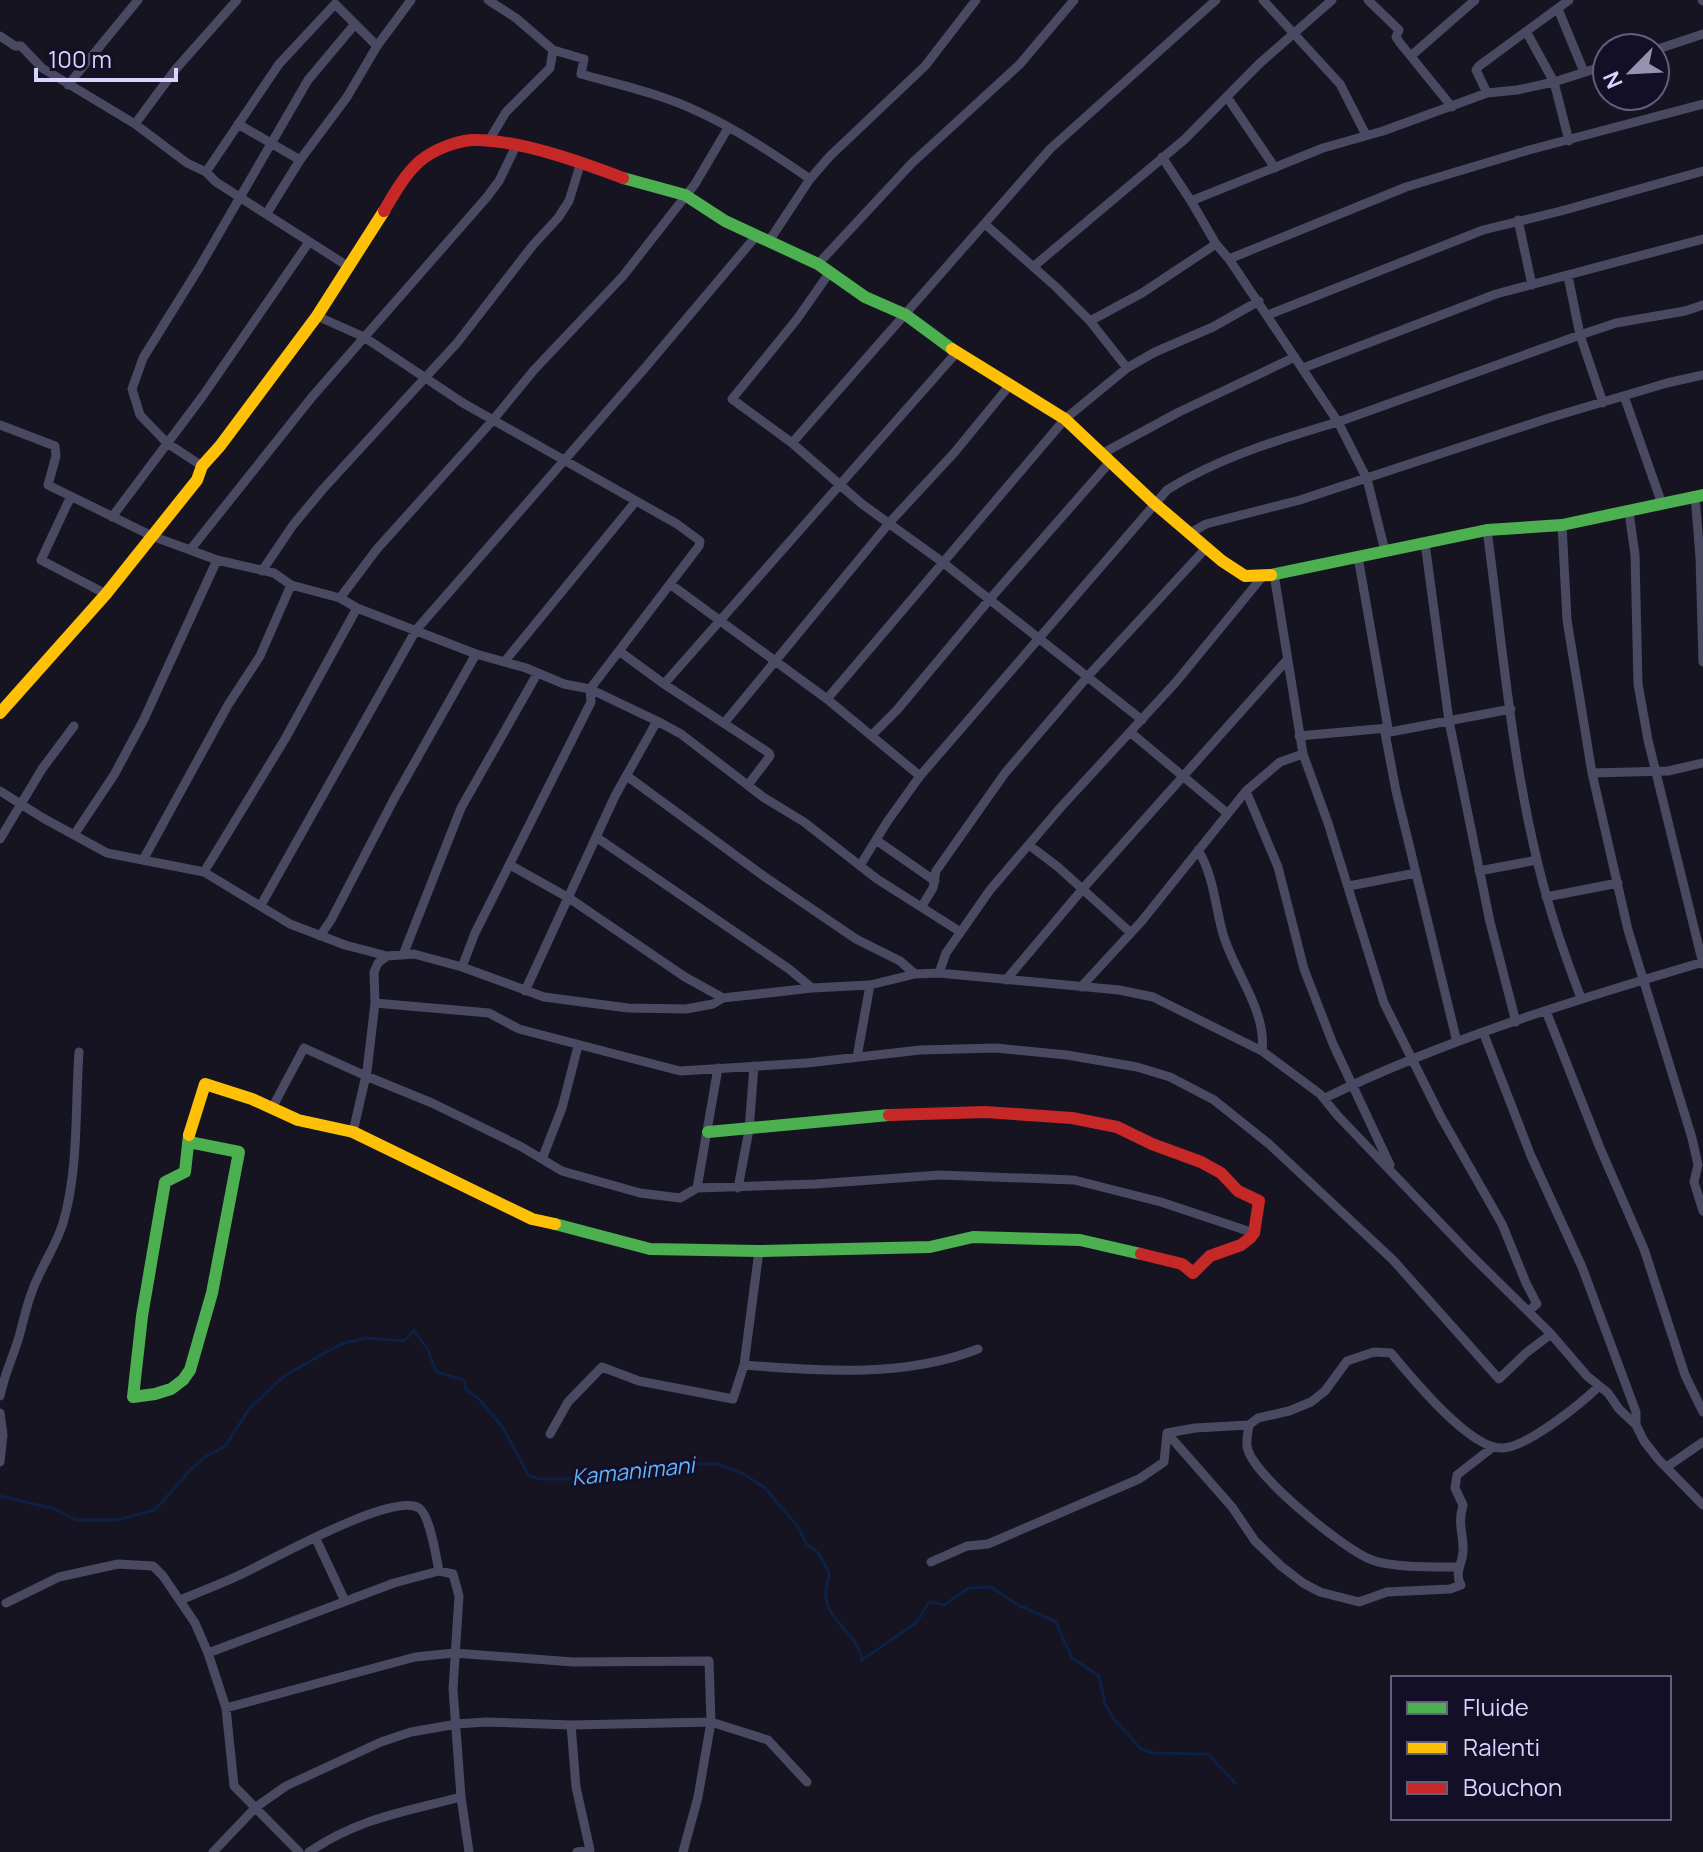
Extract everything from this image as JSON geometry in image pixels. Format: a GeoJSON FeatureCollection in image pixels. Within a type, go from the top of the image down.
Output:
{"type":"FeatureCollection","features":[{"type":"Feature","properties":{"kind":"street"},"geometry":{"type":"LineString","coordinates":[[68,85],[138,0]]}},
{"type":"Feature","properties":{"kind":"street"},"geometry":{"type":"LineString","coordinates":[[135,124],[175,70],[237,0]]}},
{"type":"Feature","properties":{"kind":"street"},"geometry":{"type":"LineString","coordinates":[[267,213],[300,160],[347,97],[377,46],[411,0]]}},
{"type":"Feature","properties":{"kind":"street"},"geometry":{"type":"LineString","coordinates":[[488,0],[516,18],[553,50],[584,59],[581,74],[698,111],[810,179]]}},
{"type":"Feature","properties":{"kind":"street"},"geometry":{"type":"LineString","coordinates":[[261,905],[416,630],[563,460],[763,238],[830,156],[925,66],[976,0]]}},
{"type":"Feature","properties":{"kind":"street"},"geometry":{"type":"LineString","coordinates":[[818,264],[912,163],[1020,64],[1074,0]]}},
{"type":"Feature","properties":{"kind":"street"},"geometry":{"type":"LineString","coordinates":[[792,443],[1060,139],[1216,0]]}},
{"type":"Feature","properties":{"kind":"street"},"geometry":{"type":"LineString","coordinates":[[1263,0],[1340,84],[1366,135]]}},
{"type":"Feature","properties":{"kind":"street"},"geometry":{"type":"LineString","coordinates":[[1033,267],[1185,139],[1259,64],[1332,0]]}},
{"type":"Feature","properties":{"kind":"street"},"geometry":{"type":"LineString","coordinates":[[1368,0],[1399,30],[1396,37],[1452,107]]}},
{"type":"Feature","properties":{"kind":"street"},"geometry":{"type":"LineString","coordinates":[[1412,55],[1475,0]]}},
{"type":"Feature","properties":{"kind":"street"},"geometry":{"type":"LineString","coordinates":[[1487,93],[1476,70],[1569,0]]}},
{"type":"Feature","properties":{"kind":"street"},"geometry":{"type":"LineString","coordinates":[[206,172],[279,64],[335,4],[377,46]]}},
{"type":"Feature","properties":{"kind":"street"},"geometry":{"type":"LineString","coordinates":[[1558,9],[1584,72]]}},
{"type":"Feature","properties":{"kind":"street"},"geometry":{"type":"LineString","coordinates":[[202,466],[167,443],[140,415],[132,389],[143,358],[308,80],[355,24]]}},
{"type":"Feature","properties":{"kind":"street"},"geometry":{"type":"LineString","coordinates":[[1527,33],[1554,82],[1569,141]]}},
{"type":"Feature","properties":{"kind":"street"},"geometry":{"type":"LineString","coordinates":[[1671,45],[1703,34]]}},
{"type":"Feature","properties":{"kind":"street"},"geometry":{"type":"LineString","coordinates":[[0,36],[15,46],[21,46],[42,68],[135,124],[187,163],[206,172],[216,182],[349,267]]}},
{"type":"Feature","properties":{"kind":"street"},"geometry":{"type":"LineString","coordinates":[[488,142],[506,112],[550,68],[553,50]]}},
{"type":"Feature","properties":{"kind":"street"},"geometry":{"type":"LineString","coordinates":[[1191,201],[1323,148],[1487,93],[1554,82],[1591,70]]}},
{"type":"Feature","properties":{"kind":"street"},"geometry":{"type":"LineString","coordinates":[[1227,97],[1275,168]]}},
{"type":"Feature","properties":{"kind":"street"},"geometry":{"type":"LineString","coordinates":[[1229,259],[1406,187],[1703,104]]}},
{"type":"Feature","properties":{"kind":"street"},"geometry":{"type":"LineString","coordinates":[[238,124],[300,160]]}},
{"type":"Feature","properties":{"kind":"street"},"geometry":{"type":"LineString","coordinates":[[340,598],[377,549],[663,228],[695,184],[728,128]]}},
{"type":"Feature","properties":{"kind":"street"},"geometry":{"type":"LineString","coordinates":[[0,713],[106,594],[197,480],[202,466],[317,316],[403,180],[421,160],[444,147],[471,140],[516,146],[581,162],[639,184],[685,195],[725,221],[818,264],[865,297],[906,315],[957,352],[1065,419],[1154,503],[1222,561],[1245,576],[1269,575],[1487,530],[1562,525],[1699,496],[1703,662]]}},
{"type":"Feature","properties":{"kind":"street"},"geometry":{"type":"LineString","coordinates":[[190,550],[312,397],[487,197],[499,181],[516,146]]}},
{"type":"Feature","properties":{"kind":"street"},"geometry":{"type":"LineString","coordinates":[[1162,157],[1216,244],[1259,301],[1338,422],[1367,479],[1385,551]]}},
{"type":"Feature","properties":{"kind":"street"},"geometry":{"type":"LineString","coordinates":[[262,571],[293,525],[323,489],[457,343],[533,245],[558,218],[569,201],[581,162]]}},
{"type":"Feature","properties":{"kind":"street"},"geometry":{"type":"LineString","coordinates":[[1268,315],[1483,230],[1703,171]]}},
{"type":"Feature","properties":{"kind":"street"},"geometry":{"type":"LineString","coordinates":[[1518,220],[1532,285]]}},
{"type":"Feature","properties":{"kind":"street"},"geometry":{"type":"LineString","coordinates":[[986,225],[1090,321],[1127,368]]}},
{"type":"Feature","properties":{"kind":"street"},"geometry":{"type":"LineString","coordinates":[[1303,368],[1496,294],[1703,239]]}},
{"type":"Feature","properties":{"kind":"street"},"geometry":{"type":"LineString","coordinates":[[112,517],[309,242]]}},
{"type":"Feature","properties":{"kind":"street"},"geometry":{"type":"LineString","coordinates":[[1090,321],[1142,293],[1216,244]]}},
{"type":"Feature","properties":{"kind":"street"},"geometry":{"type":"LineString","coordinates":[[830,272],[797,319],[732,399],[792,443],[862,504],[941,561],[1142,720]]}},
{"type":"Feature","properties":{"kind":"street"},"geometry":{"type":"LineString","coordinates":[[1568,276],[1580,335],[1603,403]]}},
{"type":"Feature","properties":{"kind":"street"},"geometry":{"type":"LineString","coordinates":[[827,699],[941,561],[1065,419],[1127,368],[1259,301]]}},
{"type":"Feature","properties":{"kind":"street"},"geometry":{"type":"LineString","coordinates":[[861,864],[920,776],[1167,490],[1208,468],[1297,434],[1580,335],[1616,323],[1703,305]]}},
{"type":"Feature","properties":{"kind":"street"},"geometry":{"type":"LineString","coordinates":[[317,316],[364,337],[463,403],[687,530],[700,541],[590,689],[591,702],[475,933],[462,967]]}},
{"type":"Feature","properties":{"kind":"street"},"geometry":{"type":"LineString","coordinates":[[664,684],[957,352]]}},
{"type":"Feature","properties":{"kind":"street"},"geometry":{"type":"LineString","coordinates":[[1110,462],[1105,452],[1111,447],[1295,357]]}},
{"type":"Feature","properties":{"kind":"street"},"geometry":{"type":"LineString","coordinates":[[1190,533],[1206,524],[1367,479],[1549,418],[1703,375]]}},
{"type":"Feature","properties":{"kind":"street"},"geometry":{"type":"LineString","coordinates":[[725,722],[890,522],[954,453],[1009,386]]}},
{"type":"Feature","properties":{"kind":"street"},"geometry":{"type":"LineString","coordinates":[[1624,396],[1662,504]]}},
{"type":"Feature","properties":{"kind":"street"},"geometry":{"type":"LineString","coordinates":[[0,425],[55,446],[56,456],[48,485],[152,536],[217,560],[282,576],[291,585],[340,598],[357,608],[476,654],[505,661],[564,684],[590,689],[657,721],[681,734],[861,864],[877,879],[959,931]]}},
{"type":"Feature","properties":{"kind":"street"},"geometry":{"type":"LineString","coordinates":[[872,735],[906,701],[989,600],[1110,462]]}},
{"type":"Feature","properties":{"kind":"street"},"geometry":{"type":"LineString","coordinates":[[71,496],[41,560],[106,594]]}},
{"type":"Feature","properties":{"kind":"street"},"geometry":{"type":"LineString","coordinates":[[505,661],[636,501]]}},
{"type":"Feature","properties":{"kind":"street"},"geometry":{"type":"LineString","coordinates":[[1325,1098],[1412,1059],[1483,1032],[1581,998],[1703,963],[1638,684],[1635,555],[1629,512]]}},
{"type":"Feature","properties":{"kind":"street"},"geometry":{"type":"LineString","coordinates":[[1562,525],[1567,620],[1592,773],[1644,979],[1692,1138],[1698,1165],[1694,1182],[1702,1207]]}},
{"type":"Feature","properties":{"kind":"street"},"geometry":{"type":"LineString","coordinates":[[1487,530],[1511,709],[1537,860],[1546,897],[1581,998]]}},
{"type":"Feature","properties":{"kind":"street"},"geometry":{"type":"LineString","coordinates":[[1425,543],[1449,721],[1479,871],[1516,1022]]}},
{"type":"Feature","properties":{"kind":"street"},"geometry":{"type":"LineString","coordinates":[[922,906],[935,881],[936,871],[1005,773],[1088,676],[1207,547]]}},
{"type":"Feature","properties":{"kind":"street"},"geometry":{"type":"LineString","coordinates":[[1358,557],[1387,731],[1416,873],[1457,1042]]}},
{"type":"Feature","properties":{"kind":"street"},"geometry":{"type":"LineString","coordinates":[[74,835],[114,775],[144,719],[217,560]]}},
{"type":"Feature","properties":{"kind":"street"},"geometry":{"type":"LineString","coordinates":[[1269,575],[1303,754],[1349,886],[1384,1003],[1502,1224],[1537,1304],[1528,1311]]}},
{"type":"Feature","properties":{"kind":"street"},"geometry":{"type":"LineString","coordinates":[[939,973],[959,931],[990,890],[1269,575]]}},
{"type":"Feature","properties":{"kind":"street"},"geometry":{"type":"LineString","coordinates":[[670,584],[827,699],[920,776]]}},
{"type":"Feature","properties":{"kind":"street"},"geometry":{"type":"LineString","coordinates":[[143,860],[228,705],[260,656],[291,585]]}},
{"type":"Feature","properties":{"kind":"street"},"geometry":{"type":"LineString","coordinates":[[204,872],[285,739],[357,608]]}},
{"type":"Feature","properties":{"kind":"street"},"geometry":{"type":"LineString","coordinates":[[619,651],[769,753],[770,756],[748,785]]}},
{"type":"Feature","properties":{"kind":"street"},"geometry":{"type":"LineString","coordinates":[[320,936],[476,654]]}},
{"type":"Feature","properties":{"kind":"street"},"geometry":{"type":"LineString","coordinates":[[1006,980],[1287,660]]}},
{"type":"Feature","properties":{"kind":"street"},"geometry":{"type":"LineString","coordinates":[[403,955],[461,808],[537,674]]}},
{"type":"Feature","properties":{"kind":"street"},"geometry":{"type":"LineString","coordinates":[[1299,736],[1387,731],[1511,709]]}},
{"type":"Feature","properties":{"kind":"street"},"geometry":{"type":"LineString","coordinates":[[525,991],[596,837],[657,721]]}},
{"type":"Feature","properties":{"kind":"street"},"geometry":{"type":"LineString","coordinates":[[0,839],[20,803],[74,726]]}},
{"type":"Feature","properties":{"kind":"street"},"geometry":{"type":"LineString","coordinates":[[1130,732],[1227,813]]}},
{"type":"Feature","properties":{"kind":"street"},"geometry":{"type":"LineString","coordinates":[[1081,987],[1131,933],[1246,791],[1280,762],[1303,754]]}},
{"type":"Feature","properties":{"kind":"street"},"geometry":{"type":"LineString","coordinates":[[1592,773],[1656,771],[1703,763]]}},
{"type":"Feature","properties":{"kind":"street"},"geometry":{"type":"LineString","coordinates":[[627,776],[765,877],[856,939],[900,961],[915,974]]}},
{"type":"Feature","properties":{"kind":"street"},"geometry":{"type":"LineString","coordinates":[[0,791],[107,853],[204,872],[290,924],[320,936],[387,956],[414,954],[462,967],[544,997],[628,1008],[686,1009],[713,1004],[723,998],[870,985],[915,974],[939,973],[1119,990],[1153,997],[1262,1051],[1325,1098],[1338,1116],[1608,1393],[1636,1425],[1658,1459],[1703,1505]]}},
{"type":"Feature","properties":{"kind":"street"},"geometry":{"type":"LineString","coordinates":[[1246,791],[1278,867],[1304,969],[1352,1085],[1395,1175]]}},
{"type":"Feature","properties":{"kind":"street"},"geometry":{"type":"LineString","coordinates":[[596,837],[812,988]]}},
{"type":"Feature","properties":{"kind":"street"},"geometry":{"type":"LineString","coordinates":[[876,840],[935,881]]}},
{"type":"Feature","properties":{"kind":"street"},"geometry":{"type":"LineString","coordinates":[[1029,845],[1131,933]]}},
{"type":"Feature","properties":{"kind":"street"},"geometry":{"type":"LineString","coordinates":[[1198,850],[1207,865],[1227,947],[1257,1014],[1264,1036],[1262,1051]]}},
{"type":"Feature","properties":{"kind":"street"},"geometry":{"type":"LineString","coordinates":[[1479,871],[1537,860]]}},
{"type":"Feature","properties":{"kind":"street"},"geometry":{"type":"LineString","coordinates":[[510,865],[569,898],[685,977],[723,998]]}},
{"type":"Feature","properties":{"kind":"street"},"geometry":{"type":"LineString","coordinates":[[1349,886],[1416,873]]}},
{"type":"Feature","properties":{"kind":"street"},"geometry":{"type":"LineString","coordinates":[[1546,897],[1618,883]]}},
{"type":"Feature","properties":{"kind":"street"},"geometry":{"type":"LineString","coordinates":[[353,1132],[366,1076],[375,1003],[374,972],[378,963],[387,956]]}},
{"type":"Feature","properties":{"kind":"street"},"geometry":{"type":"LineString","coordinates":[[857,1057],[870,985]]}},
{"type":"Feature","properties":{"kind":"street"},"geometry":{"type":"LineString","coordinates":[[375,1003],[489,1013],[519,1029],[680,1071],[920,1050],[996,1048],[1137,1067],[1170,1077],[1214,1100],[1269,1144],[1393,1260],[1499,1379],[1551,1334]]}},
{"type":"Feature","properties":{"kind":"street"},"geometry":{"type":"LineString","coordinates":[[1546,1011],[1644,1249],[1685,1375],[1703,1412]]}},
{"type":"Feature","properties":{"kind":"street"},"geometry":{"type":"LineString","coordinates":[[1483,1032],[1525,1142],[1582,1267],[1636,1412],[1636,1425]]}},
{"type":"Feature","properties":{"kind":"street"},"geometry":{"type":"LineString","coordinates":[[542,1159],[562,1108],[578,1046]]}},
{"type":"Feature","properties":{"kind":"street"},"geometry":{"type":"LineString","coordinates":[[272,1108],[304,1048],[432,1103],[562,1171],[640,1193],[680,1198],[697,1188],[940,1175],[1074,1180],[1161,1202],[1254,1233]]}},
{"type":"Feature","properties":{"kind":"street"},"geometry":{"type":"LineString","coordinates":[[0,1396],[26,1307],[54,1249],[64,1220],[73,1159],[79,1052]]}},
{"type":"Feature","properties":{"kind":"street"},"geometry":{"type":"LineString","coordinates":[[738,1188],[749,1130],[754,1066]]}},
{"type":"Feature","properties":{"kind":"street"},"geometry":{"type":"LineString","coordinates":[[697,1188],[718,1068]]}},
{"type":"Feature","properties":{"kind":"street"},"geometry":{"type":"LineString","coordinates":[[189,1142],[239,1152],[229,1189],[207,1315],[187,1375],[161,1393],[133,1397],[165,1182],[185,1172],[189,1142],[205,1084],[298,1120],[353,1132],[532,1219],[650,1249],[759,1251],[930,1247],[973,1237],[1080,1240],[1182,1264],[1193,1273],[1210,1256],[1239,1247],[1253,1238],[1259,1201],[1238,1191],[1221,1173],[1201,1162],[1117,1127],[1072,1118],[985,1112],[902,1114],[708,1132]]}},
{"type":"Feature","properties":{"kind":"street"},"geometry":{"type":"LineString","coordinates":[[550,1434],[568,1402],[602,1367],[639,1381],[733,1399],[744,1365],[759,1251]]}},
{"type":"Feature","properties":{"kind":"street"},"geometry":{"type":"LineString","coordinates":[[744,1365],[821,1371],[893,1368],[951,1359],[978,1349]]}},
{"type":"Feature","properties":{"kind":"street"},"geometry":{"type":"LineString","coordinates":[[1167,1433],[1249,1425],[1258,1418],[1289,1411],[1311,1402],[1325,1391],[1347,1361],[1374,1352],[1391,1353],[1435,1405],[1464,1430],[1502,1449],[1546,1428],[1581,1404],[1599,1386]]}},
{"type":"Feature","properties":{"kind":"street"},"geometry":{"type":"LineString","coordinates":[[0,1413],[3,1435],[0,1462]]}},
{"type":"Feature","properties":{"kind":"street"},"geometry":{"type":"LineString","coordinates":[[1249,1425],[1247,1449],[1256,1463],[1282,1493],[1340,1541],[1372,1561],[1420,1567],[1459,1567]]}},
{"type":"Feature","properties":{"kind":"street"},"geometry":{"type":"LineString","coordinates":[[1167,1433],[1224,1497],[1255,1541],[1281,1566],[1320,1592],[1359,1602],[1387,1592],[1450,1589],[1461,1585],[1457,1578],[1463,1555],[1458,1523],[1463,1505],[1455,1488],[1457,1475],[1493,1447]]}},
{"type":"Feature","properties":{"kind":"street"},"geometry":{"type":"LineString","coordinates":[[931,1562],[967,1546],[988,1544],[1139,1479],[1164,1462],[1167,1433]]}},
{"type":"Feature","properties":{"kind":"street"},"geometry":{"type":"LineString","coordinates":[[1668,1466],[1703,1442]]}},
{"type":"Feature","properties":{"kind":"street"},"geometry":{"type":"LineString","coordinates":[[180,1600],[376,1510],[404,1503],[419,1508],[428,1518],[439,1571]]}},
{"type":"Feature","properties":{"kind":"street"},"geometry":{"type":"LineString","coordinates":[[316,1539],[345,1601]]}},
{"type":"Feature","properties":{"kind":"street"},"geometry":{"type":"LineString","coordinates":[[6,1603],[59,1577],[118,1564],[153,1566],[195,1623],[208,1653],[226,1708],[234,1786],[299,1852]]}},
{"type":"Feature","properties":{"kind":"street"},"geometry":{"type":"LineString","coordinates":[[208,1653],[394,1583],[439,1571],[453,1574],[459,1596],[453,1689],[461,1797],[469,1852]]}},
{"type":"Feature","properties":{"kind":"street"},"geometry":{"type":"LineString","coordinates":[[226,1708],[415,1657],[454,1653],[573,1662],[709,1661],[711,1722],[698,1797],[683,1852]]}},
{"type":"Feature","properties":{"kind":"street"},"geometry":{"type":"LineString","coordinates":[[213,1852],[256,1807],[286,1786],[381,1742],[411,1732],[457,1724],[711,1722],[768,1740],[807,1782]]}},
{"type":"Feature","properties":{"kind":"street"},"geometry":{"type":"LineString","coordinates":[[571,1725],[576,1787],[590,1850],[577,1852]]}},
{"type":"Feature","properties":{"kind":"street"},"geometry":{"type":"LineString","coordinates":[[309,1852],[348,1827],[461,1797]]}},
{"type":"Feature","properties":{"kind":"waterway","name":"Kamanimani"},"geometry":{"type":"LineString","coordinates":[[0,1496],[55,1509],[76,1520],[117,1520],[155,1510],[190,1470],[225,1446],[250,1408],[284,1376],[341,1344],[366,1338],[404,1341],[414,1330],[428,1350],[436,1372],[464,1380],[466,1390],[479,1399],[503,1428],[529,1476],[568,1479],[662,1464],[718,1464],[742,1473],[765,1488],[798,1527],[806,1543],[819,1554],[829,1572],[826,1592],[828,1606],[855,1642],[862,1660],[916,1623],[929,1602],[944,1605],[969,1588],[991,1587],[1020,1606],[1055,1621],[1072,1658],[1099,1676],[1105,1704],[1113,1718],[1141,1749],[1153,1753],[1208,1754],[1235,1783]]}},
{"type":"Feature","properties":{"kind":"traffic: fast"},"geometry":{"type":"LineString","coordinates":[[623,178],[685,195],[725,221],[818,264],[865,297],[906,315],[952,349]]}},
{"type":"Feature","properties":{"kind":"traffic: fast"},"geometry":{"type":"LineString","coordinates":[[1271,575],[1487,530],[1562,525],[1703,495]]}},
{"type":"Feature","properties":{"kind":"traffic: fast"},"geometry":{"type":"LineString","coordinates":[[708,1132],[889,1115]]}},
{"type":"Feature","properties":{"kind":"traffic: fast"},"geometry":{"type":"LineString","coordinates":[[189,1135],[185,1172],[165,1182],[142,1316],[133,1397],[171,1389],[183,1380],[190,1370],[212,1293],[239,1152],[189,1142]]}},
{"type":"Feature","properties":{"kind":"traffic: fast"},"geometry":{"type":"LineString","coordinates":[[555,1224],[650,1249],[759,1251],[930,1247],[973,1237],[1080,1240],[1141,1254]]}},
{"type":"Feature","properties":{"kind":"traffic: slow"},"geometry":{"type":"LineString","coordinates":[[0,713],[106,594],[197,480],[202,466],[317,316],[384,211]]}},
{"type":"Feature","properties":{"kind":"traffic: slow"},"geometry":{"type":"LineString","coordinates":[[952,349],[1065,419],[1154,503],[1222,561],[1245,576],[1271,575]]}},
{"type":"Feature","properties":{"kind":"traffic: slow"},"geometry":{"type":"LineString","coordinates":[[189,1135],[205,1084],[252,1099],[298,1120],[353,1132],[532,1219],[555,1224]]}},
{"type":"Feature","properties":{"kind":"traffic: jam"},"geometry":{"type":"LineString","coordinates":[[384,211],[420,161],[452,144],[472,140],[528,147],[623,178]]}},
{"type":"Feature","properties":{"kind":"traffic: jam"},"geometry":{"type":"LineString","coordinates":[[889,1115],[985,1112],[1072,1118],[1117,1127],[1201,1162],[1221,1173],[1238,1191],[1259,1201],[1254,1233],[1250,1238],[1241,1245],[1210,1256],[1193,1273],[1182,1264],[1141,1254]]}}]}
